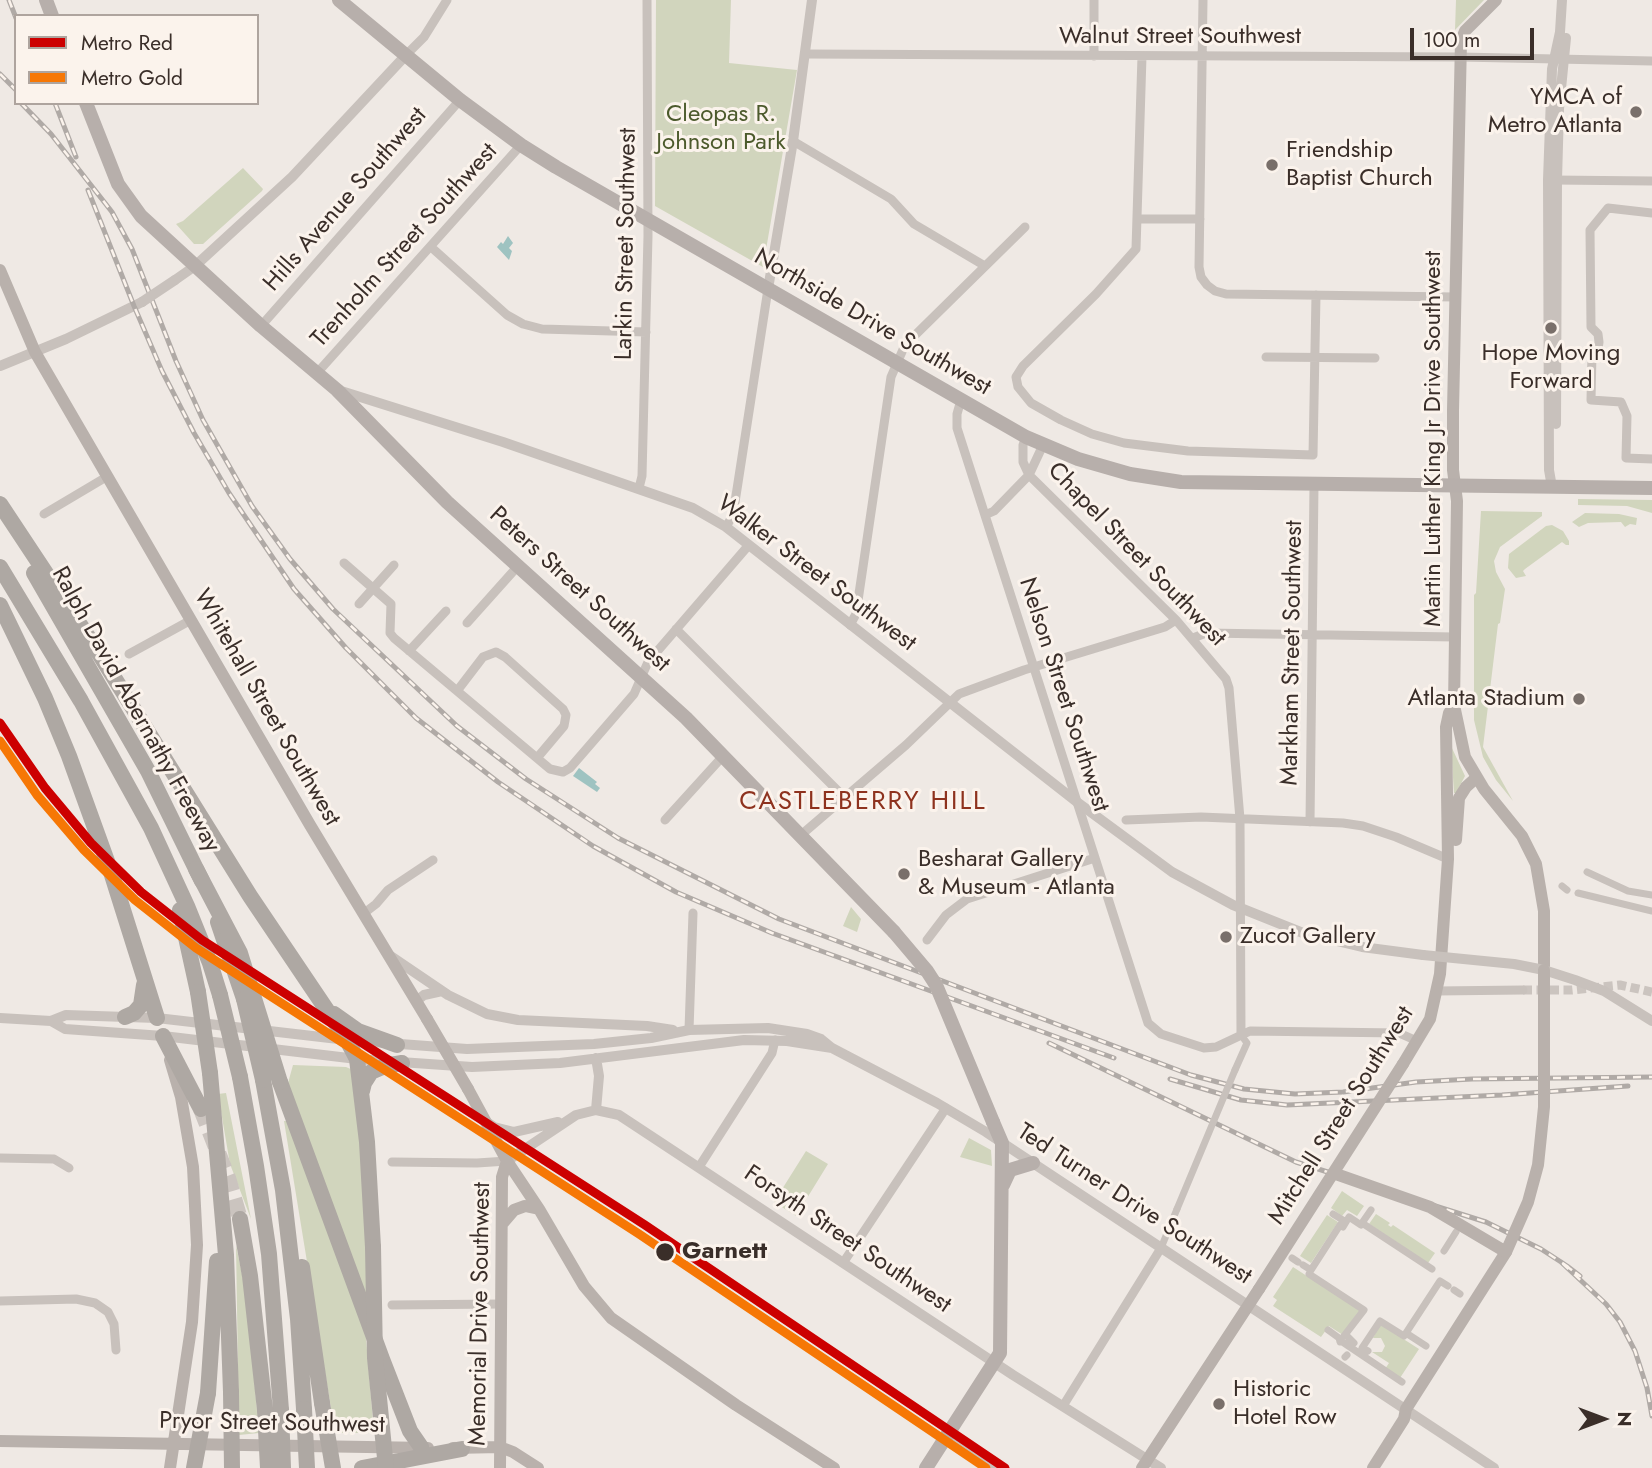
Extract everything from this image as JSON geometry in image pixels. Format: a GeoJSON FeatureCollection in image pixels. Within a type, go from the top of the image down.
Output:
{"type":"FeatureCollection","features":[{"type":"Feature","properties":{"kind":"highway"},"geometry":{"type":"LineString","coordinates":[[0,504],[107,666],[250,896],[357,1059],[367,1142],[373,1247],[375,1358],[386,1468]]}},
{"type":"Feature","properties":{"kind":"highway","name":"Ralph David Abernathy Freeway"},"geometry":{"type":"LineString","coordinates":[[0,515],[142,760],[196,869],[221,930],[244,999],[263,1080],[283,1190],[298,1319],[307,1468]]}},
{"type":"Feature","properties":{"kind":"highway","name":"Ralph David Abernathy Freeway"},"geometry":{"type":"LineString","coordinates":[[0,567],[118,765],[173,873],[220,995],[240,1077],[267,1242],[273,1410],[283,1468]]}},
{"type":"Feature","properties":{"kind":"highway"},"geometry":{"type":"LineString","coordinates":[[0,605],[69,756],[112,875],[157,1018]]}},
{"type":"Feature","properties":{"kind":"highway"},"geometry":{"type":"LineString","coordinates":[[196,869],[240,953],[281,1082],[382,1359],[410,1431],[421,1447]]}},
{"type":"Feature","properties":{"kind":"highway"},"geometry":{"type":"LineString","coordinates":[[173,873],[198,992],[210,1073],[226,1269],[232,1468]]}},
{"type":"Feature","properties":{"kind":"highway"},"geometry":{"type":"LineString","coordinates":[[125,1017],[138,1010],[143,1001],[143,973]]}},
{"type":"Feature","properties":{"kind":"highway"},"geometry":{"type":"LineString","coordinates":[[322,1004],[358,1031],[397,1045]]}},
{"type":"Feature","properties":{"kind":"highway"},"geometry":{"type":"LineString","coordinates":[[163,1036],[201,1109]]}},
{"type":"Feature","properties":{"kind":"highway"},"geometry":{"type":"LineString","coordinates":[[361,1093],[371,1072],[402,1063]]}},
{"type":"Feature","properties":{"kind":"highway"},"geometry":{"type":"LineString","coordinates":[[283,1190],[300,1256],[333,1468]]}},
{"type":"Feature","properties":{"kind":"highway"},"geometry":{"type":"LineString","coordinates":[[194,1468],[208,1393],[221,1199]]}},
{"type":"Feature","properties":{"kind":"highway"},"geometry":{"type":"LineString","coordinates":[[240,1219],[273,1410],[268,1468]]}},
{"type":"Feature","properties":{"kind":"highway"},"geometry":{"type":"LineString","coordinates":[[362,1468],[462,1449]]}},
{"type":"Feature","properties":{"kind":"main road","name":"Northside Drive Southwest"},"geometry":{"type":"LineString","coordinates":[[339,0],[460,100],[521,145],[1026,437],[1086,462],[1130,474],[1181,482],[1455,486],[1552,483],[1652,488]]}},
{"type":"Feature","properties":{"kind":"main road","name":"Martin Luther King Jr Drive Southwest"},"geometry":{"type":"LineString","coordinates":[[1496,0],[1465,31],[1460,57],[1453,459],[1454,705],[1462,751],[1476,778],[1522,836],[1540,877],[1544,911],[1544,1107],[1538,1165],[1517,1232],[1506,1252]]}},
{"type":"Feature","properties":{"kind":"main road","name":"Peters Street Southwest"},"geometry":{"type":"LineString","coordinates":[[87,105],[111,169],[141,216],[261,326],[337,390],[447,502],[642,677],[724,755],[894,932],[936,985],[1002,1143]]}},
{"type":"Feature","properties":{"kind":"main road","name":"Whitehall Street Southwest"},"geometry":{"type":"LineString","coordinates":[[0,270],[35,352],[468,1089],[507,1161],[584,1286],[611,1318],[736,1405],[834,1468]]}},
{"type":"Feature","properties":{"kind":"main road","name":"Mitchell Street Southwest"},"geometry":{"type":"LineString","coordinates":[[1145,1464],[1430,1019],[1444,943],[1448,859],[1447,727],[1449,713],[1454,705]]}},
{"type":"Feature","properties":{"kind":"main road"},"geometry":{"type":"LineString","coordinates":[[1448,859],[1456,846],[1459,798],[1476,778]]}},
{"type":"Feature","properties":{"kind":"main road"},"geometry":{"type":"LineString","coordinates":[[157,1018],[185,1120],[193,1167],[197,1219],[195,1298],[170,1468]]}},
{"type":"Feature","properties":{"kind":"main road"},"geometry":{"type":"LineString","coordinates":[[926,1468],[995,1363],[1001,1347],[1002,1143]]}},
{"type":"Feature","properties":{"kind":"main road","name":"Memorial Drive Southwest"},"geometry":{"type":"LineString","coordinates":[[500,1468],[502,1177],[507,1161]]}},
{"type":"Feature","properties":{"kind":"main road"},"geometry":{"type":"LineString","coordinates":[[1001,1189],[1010,1170],[1033,1163]]}},
{"type":"Feature","properties":{"kind":"main road"},"geometry":{"type":"LineString","coordinates":[[1333,1172],[1430,1207],[1506,1252],[1406,1409],[1404,1419],[1373,1468]]}},
{"type":"Feature","properties":{"kind":"main road"},"geometry":{"type":"LineString","coordinates":[[502,1224],[514,1210],[525,1206],[539,1209]]}},
{"type":"Feature","properties":{"kind":"main road","name":"Pryor Street Southwest"},"geometry":{"type":"LineString","coordinates":[[0,1441],[462,1449],[500,1447]]}},
{"type":"Feature","properties":{"kind":"main road"},"geometry":{"type":"LineString","coordinates":[[500,1447],[538,1468]]}},
{"type":"Feature","properties":{"kind":"street"},"geometry":{"type":"LineString","coordinates":[[0,366],[142,302],[195,266],[314,155],[424,37],[447,0]]}},
{"type":"Feature","properties":{"kind":"street","name":"Larkin Street Southwest"},"geometry":{"type":"LineString","coordinates":[[639,488],[642,475],[646,332],[648,0]]}},
{"type":"Feature","properties":{"kind":"street"},"geometry":{"type":"LineString","coordinates":[[726,527],[733,515],[813,0]]}},
{"type":"Feature","properties":{"kind":"street"},"geometry":{"type":"LineString","coordinates":[[1094,0],[1094,56]]}},
{"type":"Feature","properties":{"kind":"street"},"geometry":{"type":"LineString","coordinates":[[1203,0],[1199,267],[1201,277],[1207,285],[1226,294],[1455,297]]}},
{"type":"Feature","properties":{"kind":"street"},"geometry":{"type":"LineString","coordinates":[[1559,59],[1562,0]]}},
{"type":"Feature","properties":{"kind":"street"},"geometry":{"type":"LineString","coordinates":[[1552,483],[1549,470],[1551,91],[1568,0]]}},
{"type":"Feature","properties":{"kind":"street","name":"Walnut Street Southwest"},"geometry":{"type":"LineString","coordinates":[[805,54],[1460,57],[1652,61]]}},
{"type":"Feature","properties":{"kind":"street"},"geometry":{"type":"LineString","coordinates":[[1142,56],[1136,249],[1023,366],[1016,377],[1018,387],[1031,403],[1082,430],[1124,443],[1188,451],[1313,455],[1316,295]]}},
{"type":"Feature","properties":{"kind":"street","name":"Hills Avenue Southwest"},"geometry":{"type":"LineString","coordinates":[[261,326],[460,100]]}},
{"type":"Feature","properties":{"kind":"street"},"geometry":{"type":"LineString","coordinates":[[793,141],[891,199],[914,224],[985,266]]}},
{"type":"Feature","properties":{"kind":"street","name":"Trenholm Street Southwest"},"geometry":{"type":"LineString","coordinates":[[317,373],[521,145]]}},
{"type":"Feature","properties":{"kind":"street"},"geometry":{"type":"LineString","coordinates":[[1552,180],[1652,181]]}},
{"type":"Feature","properties":{"kind":"street"},"geometry":{"type":"LineString","coordinates":[[1652,214],[1608,208],[1590,230],[1591,327],[1598,334],[1599,342],[1598,349],[1592,353],[1591,400],[1621,402],[1627,416],[1626,458],[1652,459]]}},
{"type":"Feature","properties":{"kind":"street"},"geometry":{"type":"LineString","coordinates":[[1138,219],[1200,219]]}},
{"type":"Feature","properties":{"kind":"street"},"geometry":{"type":"LineString","coordinates":[[850,625],[856,614],[889,389],[897,363],[905,345],[1025,228]]}},
{"type":"Feature","properties":{"kind":"street"},"geometry":{"type":"LineString","coordinates":[[431,247],[507,315],[523,324],[542,329],[646,332]]}},
{"type":"Feature","properties":{"kind":"street"},"geometry":{"type":"LineString","coordinates":[[1266,357],[1375,358]]}},
{"type":"Feature","properties":{"kind":"street","name":"Walker Street Southwest"},"geometry":{"type":"LineString","coordinates":[[337,390],[375,400],[639,488],[692,508],[726,527],[1077,802],[1172,872],[1240,908],[1303,933],[1334,941],[1544,970],[1604,991],[1652,1021]]}},
{"type":"Feature","properties":{"kind":"street","name":"Nelson Street Southwest"},"geometry":{"type":"LineString","coordinates":[[961,400],[957,428],[1148,1023],[1161,1034],[1204,1048],[1216,1047],[1250,1031],[1384,1033],[1405,1035],[1417,1041]]}},
{"type":"Feature","properties":{"kind":"street","name":"Chapel Street Southwest"},"geometry":{"type":"LineString","coordinates":[[1026,437],[1023,462],[1030,475],[1176,620],[1224,674],[1229,688],[1240,819],[1241,1034]]}},
{"type":"Feature","properties":{"kind":"street"},"geometry":{"type":"LineString","coordinates":[[985,515],[994,511],[1030,475],[1043,445]]}},
{"type":"Feature","properties":{"kind":"street"},"geometry":{"type":"LineString","coordinates":[[44,514],[108,476]]}},
{"type":"Feature","properties":{"kind":"street","name":"Markham Street Southwest"},"geometry":{"type":"LineString","coordinates":[[1310,822],[1314,485]]}},
{"type":"Feature","properties":{"kind":"street"},"geometry":{"type":"LineString","coordinates":[[344,563],[391,604],[391,636],[537,758],[554,771],[563,772],[570,768],[634,694],[648,662],[748,546]]}},
{"type":"Feature","properties":{"kind":"street"},"geometry":{"type":"LineString","coordinates":[[359,604],[394,565]]}},
{"type":"Feature","properties":{"kind":"street"},"geometry":{"type":"LineString","coordinates":[[467,623],[518,566]]}},
{"type":"Feature","properties":{"kind":"street"},"geometry":{"type":"LineString","coordinates":[[409,651],[446,611]]}},
{"type":"Feature","properties":{"kind":"street"},"geometry":{"type":"LineString","coordinates":[[801,835],[924,729],[959,694],[1164,627],[1176,620]]}},
{"type":"Feature","properties":{"kind":"street"},"geometry":{"type":"LineString","coordinates":[[129,654],[191,621]]}},
{"type":"Feature","properties":{"kind":"street"},"geometry":{"type":"LineString","coordinates":[[676,629],[844,797]]}},
{"type":"Feature","properties":{"kind":"street"},"geometry":{"type":"LineString","coordinates":[[1193,638],[1206,633],[1455,637]]}},
{"type":"Feature","properties":{"kind":"street"},"geometry":{"type":"LineString","coordinates":[[457,691],[483,657],[496,652],[505,657],[563,709],[566,715],[564,726],[537,758]]}},
{"type":"Feature","properties":{"kind":"street"},"geometry":{"type":"LineString","coordinates":[[665,820],[724,755]]}},
{"type":"Feature","properties":{"kind":"street"},"geometry":{"type":"LineString","coordinates":[[1125,820],[1240,819],[1363,826],[1396,836],[1448,859]]}},
{"type":"Feature","properties":{"kind":"street"},"geometry":{"type":"LineString","coordinates":[[927,940],[946,915],[967,899],[1095,858]]}},
{"type":"Feature","properties":{"kind":"street"},"geometry":{"type":"LineString","coordinates":[[363,914],[388,890],[433,860]]}},
{"type":"Feature","properties":{"kind":"street"},"geometry":{"type":"LineString","coordinates":[[1587,872],[1628,891],[1652,895]]}},
{"type":"Feature","properties":{"kind":"street"},"geometry":{"type":"LineString","coordinates":[[1578,893],[1652,911]]}},
{"type":"Feature","properties":{"kind":"street"},"geometry":{"type":"LineString","coordinates":[[689,1030],[693,913]]}},
{"type":"Feature","properties":{"kind":"street","name":"Ted Turner Drive Southwest"},"geometry":{"type":"LineString","coordinates":[[387,954],[442,991],[475,1009],[508,1018],[647,1026],[676,1031]]}},
{"type":"Feature","properties":{"kind":"street"},"geometry":{"type":"LineString","coordinates":[[1437,991],[1523,990]]}},
{"type":"Feature","properties":{"kind":"street"},"geometry":{"type":"LineString","coordinates":[[416,1001],[425,995],[442,991]]}},
{"type":"Feature","properties":{"kind":"street","name":"Ted Turner Drive Southwest"},"geometry":{"type":"LineString","coordinates":[[51,1021],[66,1016],[157,1018],[347,1040],[467,1049],[594,1044],[651,1038],[689,1030],[776,1035],[832,1048],[946,1108],[1002,1143],[1494,1468]]}},
{"type":"Feature","properties":{"kind":"street"},"geometry":{"type":"LineString","coordinates":[[0,1018],[51,1021]]}},
{"type":"Feature","properties":{"kind":"street","name":"Ted Turner Drive Southwest"},"geometry":{"type":"LineString","coordinates":[[51,1021],[65,1029],[163,1036],[357,1059],[472,1066],[541,1064],[776,1035]]}},
{"type":"Feature","properties":{"kind":"street"},"geometry":{"type":"LineString","coordinates":[[1063,1406],[1161,1248],[1247,1043],[1241,1034]]}},
{"type":"Feature","properties":{"kind":"street"},"geometry":{"type":"LineString","coordinates":[[699,1167],[772,1053],[776,1035]]}},
{"type":"Feature","properties":{"kind":"street"},"geometry":{"type":"LineString","coordinates":[[392,1162],[507,1161],[568,1119],[596,1110],[596,1058]]}},
{"type":"Feature","properties":{"kind":"street"},"geometry":{"type":"LineString","coordinates":[[843,1264],[946,1108]]}},
{"type":"Feature","properties":{"kind":"street","name":"Forsyth Street Southwest"},"geometry":{"type":"LineString","coordinates":[[596,1110],[619,1115],[1063,1406],[1145,1464],[1161,1468]]}},
{"type":"Feature","properties":{"kind":"street"},"geometry":{"type":"LineString","coordinates":[[485,1121],[494,1127],[514,1132],[568,1119]]}},
{"type":"Feature","properties":{"kind":"street"},"geometry":{"type":"LineString","coordinates":[[0,1158],[54,1159],[69,1168]]}},
{"type":"Feature","properties":{"kind":"street"},"geometry":{"type":"LineString","coordinates":[[1362,1223],[1371,1210]]}},
{"type":"Feature","properties":{"kind":"street"},"geometry":{"type":"LineString","coordinates":[[1329,1211],[1346,1222]]}},
{"type":"Feature","properties":{"kind":"street"},"geometry":{"type":"LineString","coordinates":[[1343,1338],[1364,1310],[1308,1274],[1340,1225],[1343,1227],[1349,1217],[1433,1268],[1442,1277],[1404,1336],[1380,1321],[1362,1351]]}},
{"type":"Feature","properties":{"kind":"street"},"geometry":{"type":"LineString","coordinates":[[1444,1251],[1456,1232]]}},
{"type":"Feature","properties":{"kind":"street"},"geometry":{"type":"LineString","coordinates":[[1298,1262],[1311,1270]]}},
{"type":"Feature","properties":{"kind":"street"},"geometry":{"type":"LineString","coordinates":[[1440,1281],[1454,1290]]}},
{"type":"Feature","properties":{"kind":"street"},"geometry":{"type":"LineString","coordinates":[[0,1301],[76,1299],[95,1303],[108,1312],[114,1324],[116,1350]]}},
{"type":"Feature","properties":{"kind":"street"},"geometry":{"type":"LineString","coordinates":[[392,1305],[501,1304]]}},
{"type":"Feature","properties":{"kind":"street"},"geometry":{"type":"LineString","coordinates":[[1328,1330],[1343,1338],[1351,1348],[1362,1351],[1386,1367],[1402,1382]]}},
{"type":"Feature","properties":{"kind":"street"},"geometry":{"type":"LineString","coordinates":[[1406,1333],[1426,1346]]}},
{"type":"Feature","properties":{"kind":"street"},"geometry":{"type":"LineString","coordinates":[[948,1434],[1000,1468]]}},
{"type":"Feature","properties":{"kind":"green space","name":"Cleopas R. Johnson Park"},"geometry":{"type":"Polygon","coordinates":[[[656,0],[731,0],[729,63],[797,70],[763,267],[655,206],[656,0]]]}},
{"type":"Feature","properties":{"kind":"green space"},"geometry":{"type":"Polygon","coordinates":[[[1456,0],[1484,0],[1455,30],[1456,0]]]}},
{"type":"Feature","properties":{"kind":"green space"},"geometry":{"type":"Polygon","coordinates":[[[243,168],[262,191],[203,244],[194,244],[176,224],[183,221],[243,168]]]}},
{"type":"Feature","properties":{"kind":"green space"},"geometry":{"type":"Polygon","coordinates":[[[1578,499],[1652,500],[1652,513],[1627,506],[1578,505],[1578,499]]]}},
{"type":"Feature","properties":{"kind":"green space"},"geometry":{"type":"Polygon","coordinates":[[[1481,511],[1542,512],[1542,516],[1500,547],[1494,561],[1496,572],[1505,589],[1498,624],[1483,747],[1513,801],[1496,780],[1483,757],[1474,720],[1474,595],[1481,511]]]}},
{"type":"Feature","properties":{"kind":"green space"},"geometry":{"type":"Polygon","coordinates":[[[1585,513],[1619,514],[1637,518],[1636,525],[1625,527],[1621,522],[1588,523],[1579,527],[1572,522],[1585,513]]]}},
{"type":"Feature","properties":{"kind":"green space"},"geometry":{"type":"Polygon","coordinates":[[[1552,525],[1563,531],[1569,545],[1562,542],[1525,569],[1523,571],[1526,576],[1516,578],[1508,568],[1509,554],[1546,526],[1552,525]]]}},
{"type":"Feature","properties":{"kind":"green space"},"geometry":{"type":"Polygon","coordinates":[[[1451,746],[1465,776],[1456,793],[1454,793],[1451,746]]]}},
{"type":"Feature","properties":{"kind":"green space"},"geometry":{"type":"Polygon","coordinates":[[[851,907],[861,919],[857,932],[843,926],[851,907]]]}},
{"type":"Feature","properties":{"kind":"green space"},"geometry":{"type":"Polygon","coordinates":[[[293,1065],[346,1067],[353,1070],[366,1174],[367,1308],[288,1083],[293,1065]]]}},
{"type":"Feature","properties":{"kind":"green space"},"geometry":{"type":"Polygon","coordinates":[[[226,1093],[251,1219],[230,1164],[218,1094],[226,1093]]]}},
{"type":"Feature","properties":{"kind":"green space"},"geometry":{"type":"Polygon","coordinates":[[[284,1121],[288,1121],[365,1326],[374,1433],[335,1433],[284,1121]]]}},
{"type":"Feature","properties":{"kind":"green space"},"geometry":{"type":"Polygon","coordinates":[[[969,1138],[991,1150],[992,1166],[960,1157],[969,1138]]]}},
{"type":"Feature","properties":{"kind":"green space"},"geometry":{"type":"Polygon","coordinates":[[[806,1151],[828,1164],[796,1216],[774,1202],[806,1151]]]}},
{"type":"Feature","properties":{"kind":"green space"},"geometry":{"type":"Polygon","coordinates":[[[1342,1191],[1364,1206],[1357,1216],[1347,1210],[1342,1216],[1331,1208],[1342,1191]]]}},
{"type":"Feature","properties":{"kind":"green space"},"geometry":{"type":"Polygon","coordinates":[[[1376,1214],[1390,1223],[1388,1225],[1391,1227],[1393,1225],[1435,1253],[1428,1263],[1369,1224],[1376,1214]]]}},
{"type":"Feature","properties":{"kind":"green space"},"geometry":{"type":"Polygon","coordinates":[[[1327,1215],[1338,1222],[1311,1263],[1300,1256],[1327,1215]]]}},
{"type":"Feature","properties":{"kind":"green space"},"geometry":{"type":"Polygon","coordinates":[[[236,1245],[247,1299],[259,1433],[239,1435],[236,1245]]]}},
{"type":"Feature","properties":{"kind":"green space"},"geometry":{"type":"Polygon","coordinates":[[[1293,1267],[1361,1311],[1343,1335],[1329,1326],[1321,1337],[1273,1306],[1277,1300],[1273,1297],[1293,1267]]]}},
{"type":"Feature","properties":{"kind":"green space"},"geometry":{"type":"Polygon","coordinates":[[[1380,1324],[1419,1349],[1400,1378],[1385,1369],[1389,1363],[1372,1352],[1382,1352],[1385,1346],[1381,1338],[1373,1338],[1380,1324]]]}},
{"type":"Feature","properties":{"kind":"water"},"geometry":{"type":"Polygon","coordinates":[[[508,236],[513,243],[509,248],[512,251],[509,260],[497,247],[501,242],[503,244],[508,236]]]}},
{"type":"Feature","properties":{"kind":"water"},"geometry":{"type":"Polygon","coordinates":[[[579,768],[597,782],[595,784],[600,788],[597,792],[573,776],[579,768]]]}},
{"type":"Feature","properties":{"kind":"tunnel"},"geometry":{"type":"LineString","coordinates":[[1523,990],[1572,990],[1620,985],[1652,992]]}},
{"type":"Feature","properties":{"kind":"tunnel"},"geometry":{"type":"LineString","coordinates":[[201,1109],[228,1178],[240,1219]]}},
{"type":"Feature","properties":{"kind":"railway"},"geometry":{"type":"LineString","coordinates":[[9,0],[14,14]]}},
{"type":"Feature","properties":{"kind":"railway"},"geometry":{"type":"LineString","coordinates":[[0,74],[14,88]]}},
{"type":"Feature","properties":{"kind":"railway"},"geometry":{"type":"LineString","coordinates":[[23,105],[51,134],[112,212],[132,249],[176,361],[203,420],[252,506],[290,559],[333,609],[457,726],[526,779],[618,838],[779,919],[1191,1075],[1244,1089],[1295,1094],[1472,1079],[1652,1077]]}},
{"type":"Feature","properties":{"kind":"railway"},"geometry":{"type":"LineString","coordinates":[[56,105],[76,157]]}},
{"type":"Feature","properties":{"kind":"railway"},"geometry":{"type":"LineString","coordinates":[[88,190],[162,371],[229,493],[294,589],[346,648],[416,718],[498,782],[593,846],[676,892],[772,933],[1114,1058]]}},
{"type":"Feature","properties":{"kind":"railway"},"geometry":{"type":"LineString","coordinates":[[1049,1043],[1296,1162],[1486,1222],[1541,1249],[1561,1262],[1567,1266],[1580,1276],[1561,1262],[1606,1304],[1620,1322],[1635,1351],[1647,1388],[1652,1416]]}},
{"type":"Feature","properties":{"kind":"railway"},"geometry":{"type":"LineString","coordinates":[[1170,1079],[1241,1100],[1287,1105],[1628,1086]]}},
{"type":"Feature","properties":{"kind":"metro line","name":"Red"},"geometry":{"type":"LineString","coordinates":[[0,723],[45,788],[91,843],[141,892],[202,940],[645,1225],[1005,1468]]}},
{"type":"Feature","properties":{"kind":"metro line","name":"Gold"},"geometry":{"type":"LineString","coordinates":[[0,741],[37,795],[84,850],[135,900],[196,948],[639,1234],[986,1468]]}},
{"type":"Feature","properties":{"kind":"place","name":"YMCA of Metro Atlanta"},"geometry":{"type":"Point","coordinates":[1636,112]}},
{"type":"Feature","properties":{"kind":"place","name":"Friendship Baptist Church"},"geometry":{"type":"Point","coordinates":[1272,165]}},
{"type":"Feature","properties":{"kind":"place","name":"Hope Moving Forward"},"geometry":{"type":"Point","coordinates":[1551,328]}},
{"type":"Feature","properties":{"kind":"place","name":"Atlanta Stadium"},"geometry":{"type":"Point","coordinates":[1579,699]}},
{"type":"Feature","properties":{"kind":"place","name":"Besharat Gallery & Museum - Atlanta"},"geometry":{"type":"Point","coordinates":[904,874]}},
{"type":"Feature","properties":{"kind":"place","name":"Zucot Gallery"},"geometry":{"type":"Point","coordinates":[1226,937]}},
{"type":"Feature","properties":{"kind":"place","name":"Garnett"},"geometry":{"type":"Point","coordinates":[665,1252]}},
{"type":"Feature","properties":{"kind":"place","name":"Historic Hotel Row"},"geometry":{"type":"Point","coordinates":[1219,1404]}},
{"type":"Feature","properties":{"kind":"district","name":"CASTLEBERRY HILL"},"geometry":{"type":"Point","coordinates":[863,803]}}]}
